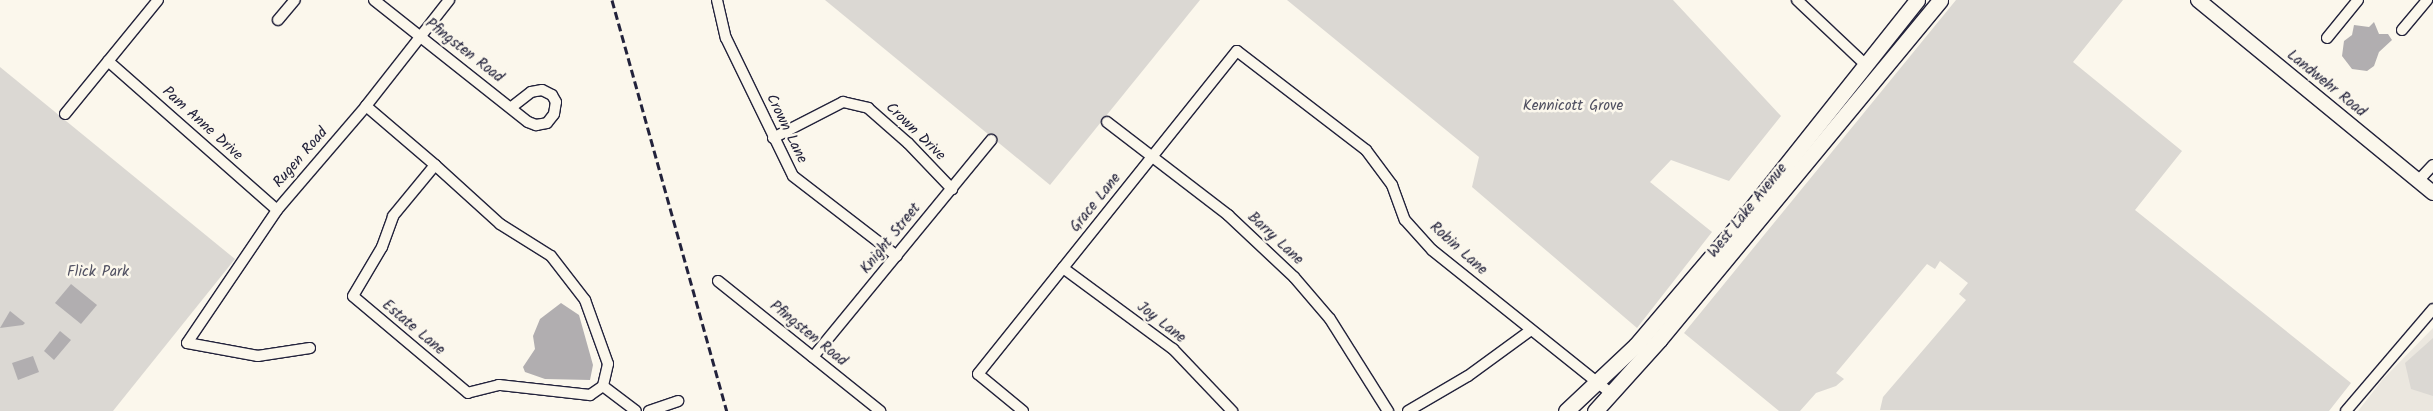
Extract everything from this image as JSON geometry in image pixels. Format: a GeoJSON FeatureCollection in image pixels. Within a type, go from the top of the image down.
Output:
{"type":"FeatureCollection","features":[{"type":"Feature","properties":{"kind":"main road","name":"West Lake Avenue"},"geometry":{"type":"LineString","coordinates":[[1566,411],[1598,383],[1636,345],[1732,231],[1917,0]]}},
{"type":"Feature","properties":{"kind":"main road","name":"West Lake Avenue"},"geometry":{"type":"LineString","coordinates":[[1595,411],[1612,394],[1940,0]]}},
{"type":"Feature","properties":{"kind":"main road","name":"Landwehr Road"},"geometry":{"type":"LineString","coordinates":[[2198,0],[2433,193]]}},
{"type":"Feature","properties":{"kind":"street"},"geometry":{"type":"LineString","coordinates":[[65,114],[158,0]]}},
{"type":"Feature","properties":{"kind":"street"},"geometry":{"type":"LineString","coordinates":[[278,20],[295,0]]}},
{"type":"Feature","properties":{"kind":"street","name":"Pfingsten Road"},"geometry":{"type":"LineString","coordinates":[[374,0],[512,107]]}},
{"type":"Feature","properties":{"kind":"street","name":"Rugen Road"},"geometry":{"type":"LineString","coordinates":[[310,348],[258,356],[186,343],[276,210],[366,106],[448,0]]}},
{"type":"Feature","properties":{"kind":"street","name":"Crown Lane"},"geometry":{"type":"LineString","coordinates":[[717,0],[726,38],[793,176],[897,256]]}},
{"type":"Feature","properties":{"kind":"street"},"geometry":{"type":"LineString","coordinates":[[1797,0],[1866,65]]}},
{"type":"Feature","properties":{"kind":"street"},"geometry":{"type":"LineString","coordinates":[[2327,38],[2358,0]]}},
{"type":"Feature","properties":{"kind":"street"},"geometry":{"type":"LineString","coordinates":[[2402,30],[2427,0]]}},
{"type":"Feature","properties":{"kind":"street","name":"Robin Lane"},"geometry":{"type":"LineString","coordinates":[[1237,51],[1366,150],[1392,185],[1405,220],[1432,250],[1612,394]]}},
{"type":"Feature","properties":{"kind":"street","name":"Grace Lane"},"geometry":{"type":"LineString","coordinates":[[1023,411],[978,374],[1237,51]]}},
{"type":"Feature","properties":{"kind":"street","name":"Pam Anne Drive"},"geometry":{"type":"LineString","coordinates":[[108,61],[276,210]]}},
{"type":"Feature","properties":{"kind":"street","name":"Crown Drive"},"geometry":{"type":"LineString","coordinates":[[773,138],[843,102],[868,108],[908,143],[952,189]]}},
{"type":"Feature","properties":{"kind":"street"},"geometry":{"type":"LineString","coordinates":[[366,106],[500,224],[551,256],[585,300],[608,364],[604,386],[636,411]]}},
{"type":"Feature","properties":{"kind":"street","name":"Barry Lane"},"geometry":{"type":"LineString","coordinates":[[1107,122],[1228,215],[1294,276],[1330,319],[1388,411]]}},
{"type":"Feature","properties":{"kind":"street","name":"Knight Street"},"geometry":{"type":"LineString","coordinates":[[813,357],[991,140]]}},
{"type":"Feature","properties":{"kind":"street","name":"Estate Lane"},"geometry":{"type":"LineString","coordinates":[[435,165],[393,216],[382,248],[353,296],[468,393],[499,386],[590,395],[604,386]]}},
{"type":"Feature","properties":{"kind":"street"},"geometry":{"type":"LineString","coordinates":[[2418,181],[2433,165]]}},
{"type":"Feature","properties":{"kind":"street","name":"Joy Lane"},"geometry":{"type":"LineString","coordinates":[[1063,268],[1172,349],[1232,411]]}},
{"type":"Feature","properties":{"kind":"street","name":"Pfingsten Road"},"geometry":{"type":"LineString","coordinates":[[718,281],[880,411]]}},
{"type":"Feature","properties":{"kind":"street"},"geometry":{"type":"LineString","coordinates":[[2346,411],[2433,309]]}},
{"type":"Feature","properties":{"kind":"street"},"geometry":{"type":"LineString","coordinates":[[1408,411],[1468,376],[1531,330]]}},
{"type":"Feature","properties":{"kind":"street"},"geometry":{"type":"LineString","coordinates":[[649,411],[678,401]]}},
{"type":"Feature","properties":{"kind":"shaded area"},"geometry":{"type":"Polygon","coordinates":[[[2374,22],[2379,34],[2388,34],[2392,40],[2379,52],[2374,66],[2367,71],[2352,69],[2342,56],[2344,41],[2352,35],[2354,25],[2369,27],[2374,22]]]}},
{"type":"Feature","properties":{"kind":"shaded area"},"geometry":{"type":"Polygon","coordinates":[[[71,284],[97,305],[81,324],[55,303],[71,284]]]}},
{"type":"Feature","properties":{"kind":"shaded area"},"geometry":{"type":"Polygon","coordinates":[[[561,303],[579,315],[593,365],[590,380],[545,379],[525,372],[523,367],[535,349],[533,336],[540,319],[561,303]]]}},
{"type":"Feature","properties":{"kind":"shaded area"},"geometry":{"type":"Polygon","coordinates":[[[10,311],[25,323],[23,325],[0,328],[10,311]]]}},
{"type":"Feature","properties":{"kind":"shaded area"},"geometry":{"type":"Polygon","coordinates":[[[2433,328],[2433,411],[2358,411],[2383,379],[2433,328]]]}},
{"type":"Feature","properties":{"kind":"shaded area"},"geometry":{"type":"Polygon","coordinates":[[[60,331],[71,340],[54,360],[44,351],[60,331]]]}},
{"type":"Feature","properties":{"kind":"shaded area"},"geometry":{"type":"Polygon","coordinates":[[[33,356],[39,372],[18,380],[12,363],[33,356]]]}},
{"type":"Feature","properties":{"kind":"green space"},"geometry":{"type":"Polygon","coordinates":[[[825,0],[1200,0],[1050,185],[825,0]]]}},
{"type":"Feature","properties":{"kind":"green space","name":"Kennicott Grove"},"geometry":{"type":"Polygon","coordinates":[[[1287,0],[1673,0],[1781,116],[1729,181],[1671,160],[1650,182],[1712,232],[1637,328],[1472,187],[1479,157],[1287,0]]]}},
{"type":"Feature","properties":{"kind":"green space"},"geometry":{"type":"Polygon","coordinates":[[[1956,0],[2123,0],[2073,62],[2182,151],[2135,210],[2351,383],[2329,411],[1880,410],[1883,397],[1966,300],[1959,294],[1968,283],[1940,261],[1935,269],[1927,264],[1836,373],[1844,379],[1836,386],[1816,393],[1800,411],[1779,411],[1684,333],[1956,0]]]}},
{"type":"Feature","properties":{"kind":"green space","name":"Flick Park"},"geometry":{"type":"Polygon","coordinates":[[[0,67],[235,259],[113,411],[0,411],[0,67]]]}},
{"type":"Feature","properties":{"kind":"green space"},"geometry":{"type":"Polygon","coordinates":[[[2433,338],[2433,396],[2411,389],[2405,363],[2433,338]]]}},
{"type":"Feature","properties":{"kind":"railway"},"geometry":{"type":"LineString","coordinates":[[612,0],[727,411]]}}]}
